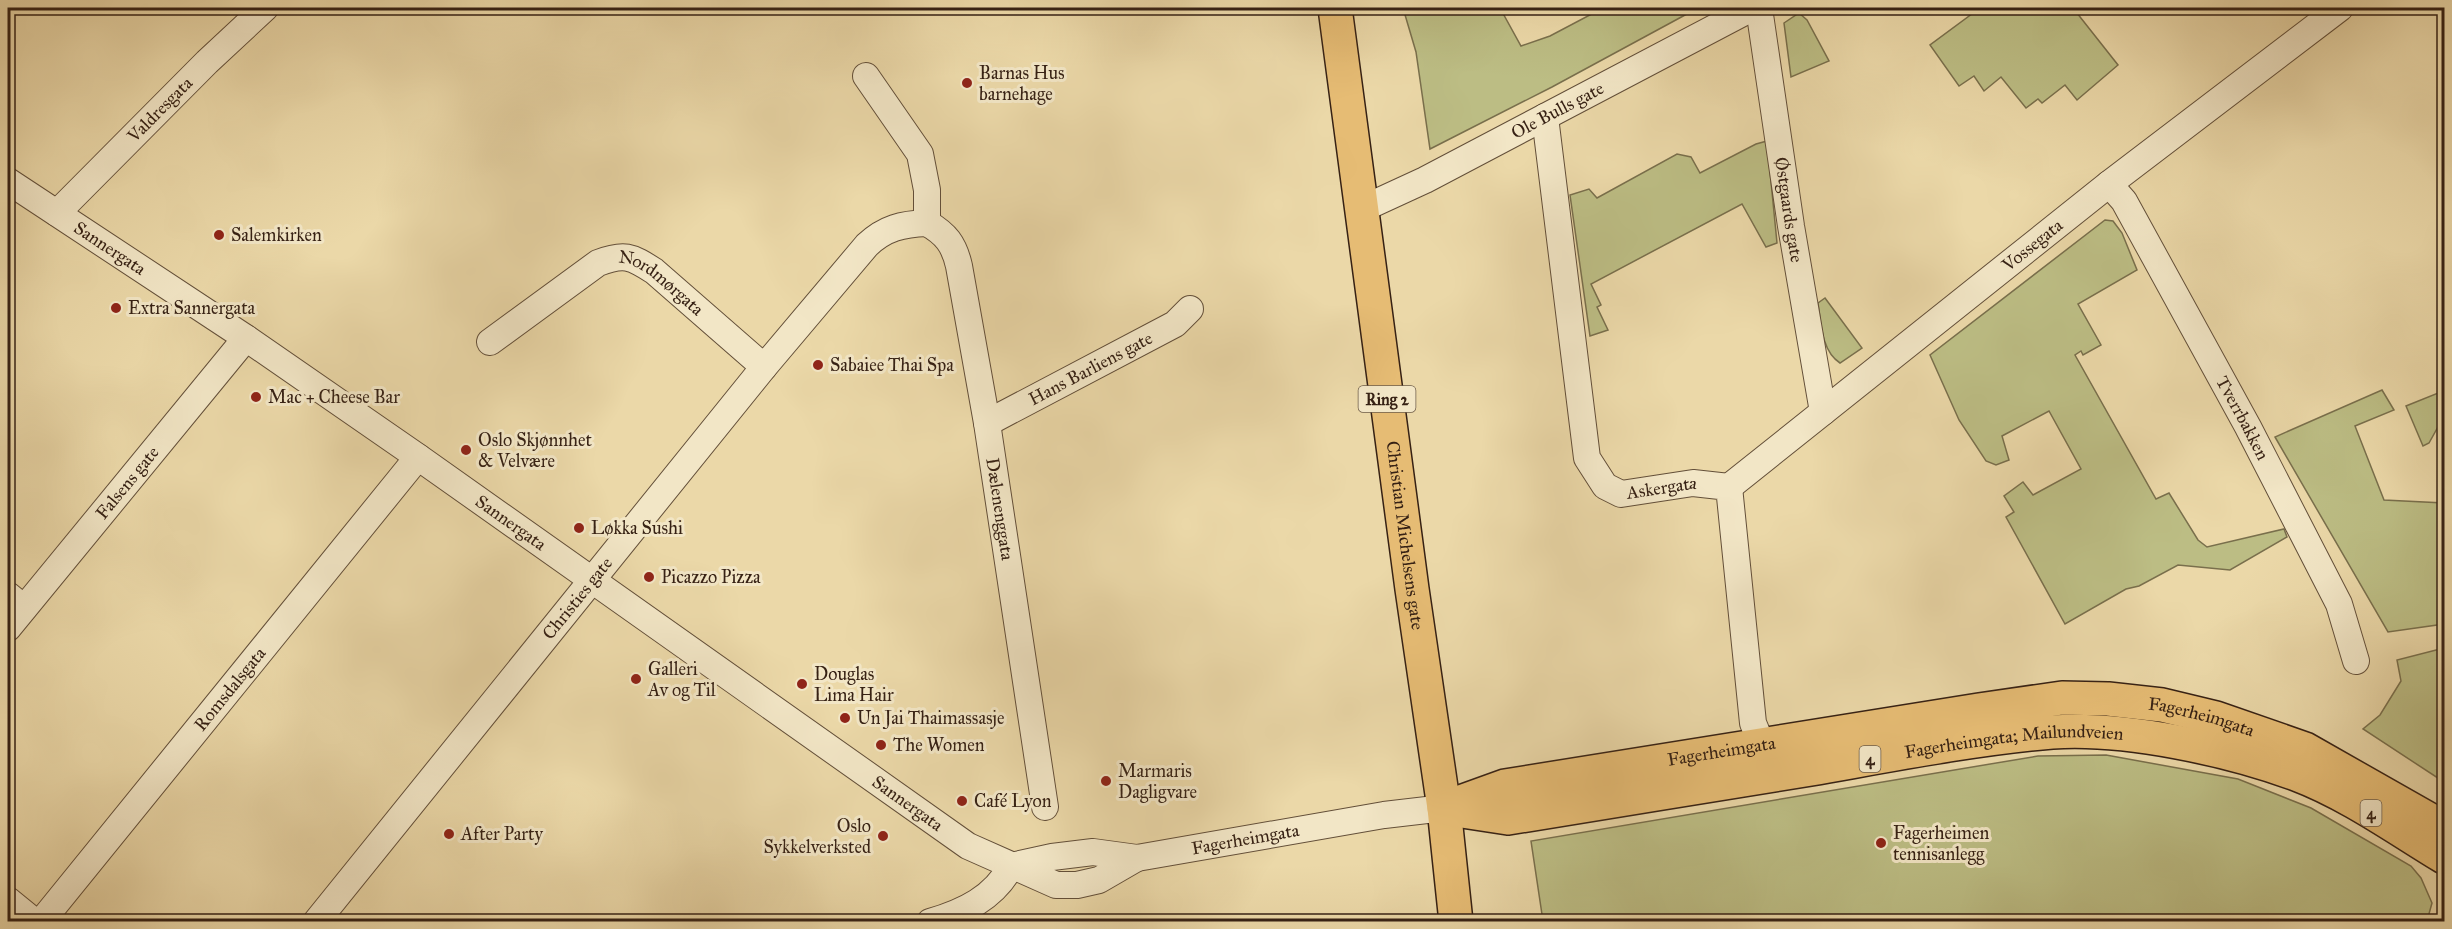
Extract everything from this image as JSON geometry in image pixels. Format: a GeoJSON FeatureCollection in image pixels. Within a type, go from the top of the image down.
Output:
{"type":"FeatureCollection","features":[{"type":"Feature","properties":{"kind":"main road","name":"Christian Michelsens gate"},"geometry":{"type":"LineString","coordinates":[[1335,8],[1444,808],[1456,921]]}},
{"type":"Feature","properties":{"kind":"main road","name":"Fagerheimgata"},"geometry":{"type":"LineString","coordinates":[[1444,808],[1505,786],[1979,710],[2080,698],[2162,705],[2216,718],[2301,761]]}},
{"type":"Feature","properties":{"kind":"main road","name":"Fagerheimgata; Mailundveien"},"geometry":{"type":"LineString","coordinates":[[1444,808],[1508,818],[1882,757],[2054,732],[2119,734],[2301,761]]}},
{"type":"Feature","properties":{"kind":"main road","name":"4"},"geometry":{"type":"LineString","coordinates":[[2301,761],[2445,828]]}},
{"type":"Feature","properties":{"kind":"main road","name":"4"},"geometry":{"type":"LineString","coordinates":[[2301,761],[2332,790],[2445,857]]}},
{"type":"Feature","properties":{"kind":"street","name":"Valdresgata"},"geometry":{"type":"LineString","coordinates":[[57,213],[207,62],[265,8]]}},
{"type":"Feature","properties":{"kind":"street","name":"Ole Bulls gate"},"geometry":{"type":"LineString","coordinates":[[1362,209],[1425,180],[1752,8]]}},
{"type":"Feature","properties":{"kind":"street","name":"Østgaards gate"},"geometry":{"type":"LineString","coordinates":[[1759,8],[1791,226],[1823,412]]}},
{"type":"Feature","properties":{"kind":"street","name":"Vossegata"},"geometry":{"type":"LineString","coordinates":[[1729,487],[2109,184],[2340,8]]}},
{"type":"Feature","properties":{"kind":"street"},"geometry":{"type":"LineString","coordinates":[[866,76],[920,154],[927,190],[927,223]]}},
{"type":"Feature","properties":{"kind":"street","name":"Askergata"},"geometry":{"type":"LineString","coordinates":[[1545,117],[1587,458],[1605,486],[1621,494],[1693,483],[1729,487]]}},
{"type":"Feature","properties":{"kind":"street","name":"Sannergata"},"geometry":{"type":"LineString","coordinates":[[8,181],[246,338],[418,457],[952,836],[990,858],[1011,866]]}},
{"type":"Feature","properties":{"kind":"street","name":"Tverrbakken"},"geometry":{"type":"LineString","coordinates":[[2109,184],[2124,201],[2281,490],[2339,604],[2356,661]]}},
{"type":"Feature","properties":{"kind":"street","name":"Christies gate"},"geometry":{"type":"LineString","coordinates":[[316,921],[594,581],[764,367],[867,245],[879,234],[906,224],[927,223]]}},
{"type":"Feature","properties":{"kind":"street","name":"Dælenenggata"},"geometry":{"type":"LineString","coordinates":[[927,223],[942,232],[956,250],[987,423],[1045,807]]}},
{"type":"Feature","properties":{"kind":"street","name":"Nordmørgata"},"geometry":{"type":"LineString","coordinates":[[490,342],[598,263],[612,257],[625,256],[637,260],[654,271],[764,367]]}},
{"type":"Feature","properties":{"kind":"street","name":"Hans Barliens gate"},"geometry":{"type":"LineString","coordinates":[[987,423],[1175,324],[1190,309]]}},
{"type":"Feature","properties":{"kind":"street","name":"Falsens gate"},"geometry":{"type":"LineString","coordinates":[[8,628],[16,601],[246,338]]}},
{"type":"Feature","properties":{"kind":"street","name":"Romsdalsgata"},"geometry":{"type":"LineString","coordinates":[[41,921],[418,457]]}},
{"type":"Feature","properties":{"kind":"street"},"geometry":{"type":"LineString","coordinates":[[1729,487],[1753,723],[1762,745]]}},
{"type":"Feature","properties":{"kind":"street","name":"Fagerheimgata"},"geometry":{"type":"LineString","coordinates":[[1011,866],[1056,885],[1077,885],[1099,880],[1137,858],[1384,815],[1444,808]]}},
{"type":"Feature","properties":{"kind":"street"},"geometry":{"type":"LineString","coordinates":[[930,921],[963,911],[980,901],[999,885],[1011,866]]}},
{"type":"Feature","properties":{"kind":"street"},"geometry":{"type":"LineString","coordinates":[[8,900],[34,921]]}},
{"type":"Feature","properties":{"kind":"green space"},"geometry":{"type":"Polygon","coordinates":[[[1403,8],[1500,8],[1521,46],[1550,36],[1603,8],[1698,8],[1552,87],[1430,149],[1416,52],[1403,8]]]}},
{"type":"Feature","properties":{"kind":"green space"},"geometry":{"type":"Polygon","coordinates":[[[1980,8],[2073,8],[2118,65],[2077,100],[2065,85],[2042,103],[2038,99],[2026,108],[2001,77],[1984,91],[1974,76],[1959,86],[1930,45],[1980,8]]]}},
{"type":"Feature","properties":{"kind":"green space"},"geometry":{"type":"Polygon","coordinates":[[[1799,13],[1807,20],[1829,61],[1791,77],[1784,23],[1799,13]]]}},
{"type":"Feature","properties":{"kind":"green space"},"geometry":{"type":"Polygon","coordinates":[[[1767,141],[1777,243],[1766,247],[1742,204],[1591,284],[1601,305],[1597,307],[1608,330],[1590,336],[1570,195],[1589,189],[1597,198],[1677,154],[1691,157],[1700,173],[1756,144],[1767,141]]]}},
{"type":"Feature","properties":{"kind":"green space"},"geometry":{"type":"Polygon","coordinates":[[[2105,220],[2113,221],[2122,233],[2137,270],[2078,304],[2101,345],[2083,355],[2081,351],[2075,355],[2156,499],[2169,493],[2198,540],[2207,547],[2284,529],[2287,537],[2230,570],[2178,565],[2139,586],[2126,589],[2065,624],[2006,517],[2014,512],[2004,496],[2023,482],[2033,495],[2081,469],[2049,411],[2002,436],[2009,460],[1996,465],[1986,461],[1959,420],[1930,355],[2105,220]]]}},
{"type":"Feature","properties":{"kind":"green space"},"geometry":{"type":"Polygon","coordinates":[[[1825,298],[1862,348],[1840,363],[1829,351],[1823,336],[1818,303],[1825,298]]]}},
{"type":"Feature","properties":{"kind":"green space"},"geometry":{"type":"Polygon","coordinates":[[[2382,390],[2394,410],[2355,426],[2384,500],[2444,503],[2444,624],[2388,632],[2275,437],[2382,390]]]}},
{"type":"Feature","properties":{"kind":"green space"},"geometry":{"type":"Polygon","coordinates":[[[2443,391],[2444,416],[2429,443],[2423,446],[2406,406],[2443,391]]]}},
{"type":"Feature","properties":{"kind":"green space"},"geometry":{"type":"Polygon","coordinates":[[[2444,648],[2444,782],[2363,729],[2380,715],[2401,681],[2397,660],[2444,648]]]}},
{"type":"Feature","properties":{"kind":"green space"},"geometry":{"type":"Polygon","coordinates":[[[2106,755],[2238,779],[2311,808],[2411,866],[2421,878],[2432,903],[2427,921],[1543,921],[1531,841],[2038,756],[2106,755]]]}},
{"type":"Feature","properties":{"kind":"tram line"},"geometry":{"type":"LineString","coordinates":[[8,12],[12,8]]}},
{"type":"Feature","properties":{"kind":"place","name":"Barnas Hus barnehage"},"geometry":{"type":"Point","coordinates":[967,83]}},
{"type":"Feature","properties":{"kind":"place","name":"Salemkirken"},"geometry":{"type":"Point","coordinates":[219,235]}},
{"type":"Feature","properties":{"kind":"place","name":"Extra Sannergata"},"geometry":{"type":"Point","coordinates":[116,308]}},
{"type":"Feature","properties":{"kind":"place","name":"Sabaiee Thai Spa"},"geometry":{"type":"Point","coordinates":[818,365]}},
{"type":"Feature","properties":{"kind":"place","name":"Mac + Cheese Bar"},"geometry":{"type":"Point","coordinates":[256,397]}},
{"type":"Feature","properties":{"kind":"place","name":"Oslo Skjønnhet & Velvære"},"geometry":{"type":"Point","coordinates":[466,450]}},
{"type":"Feature","properties":{"kind":"place","name":"Løkka Sushi"},"geometry":{"type":"Point","coordinates":[579,528]}},
{"type":"Feature","properties":{"kind":"place","name":"Picazzo Pizza"},"geometry":{"type":"Point","coordinates":[649,577]}},
{"type":"Feature","properties":{"kind":"place","name":"Galleri Av og Til"},"geometry":{"type":"Point","coordinates":[636,679]}},
{"type":"Feature","properties":{"kind":"place","name":"Douglas Lima Hair"},"geometry":{"type":"Point","coordinates":[802,684]}},
{"type":"Feature","properties":{"kind":"place","name":"Un Jai Thaimassasje"},"geometry":{"type":"Point","coordinates":[845,718]}},
{"type":"Feature","properties":{"kind":"place","name":"The Women"},"geometry":{"type":"Point","coordinates":[881,745]}},
{"type":"Feature","properties":{"kind":"place","name":"Marmaris Dagligvare"},"geometry":{"type":"Point","coordinates":[1106,781]}},
{"type":"Feature","properties":{"kind":"place","name":"Café Lyon"},"geometry":{"type":"Point","coordinates":[962,801]}},
{"type":"Feature","properties":{"kind":"place","name":"After Party"},"geometry":{"type":"Point","coordinates":[449,834]}},
{"type":"Feature","properties":{"kind":"place","name":"Oslo Sykkelverksted"},"geometry":{"type":"Point","coordinates":[883,836]}},
{"type":"Feature","properties":{"kind":"place","name":"Fagerheimen tennisanlegg"},"geometry":{"type":"Point","coordinates":[1881,843]}}]}
